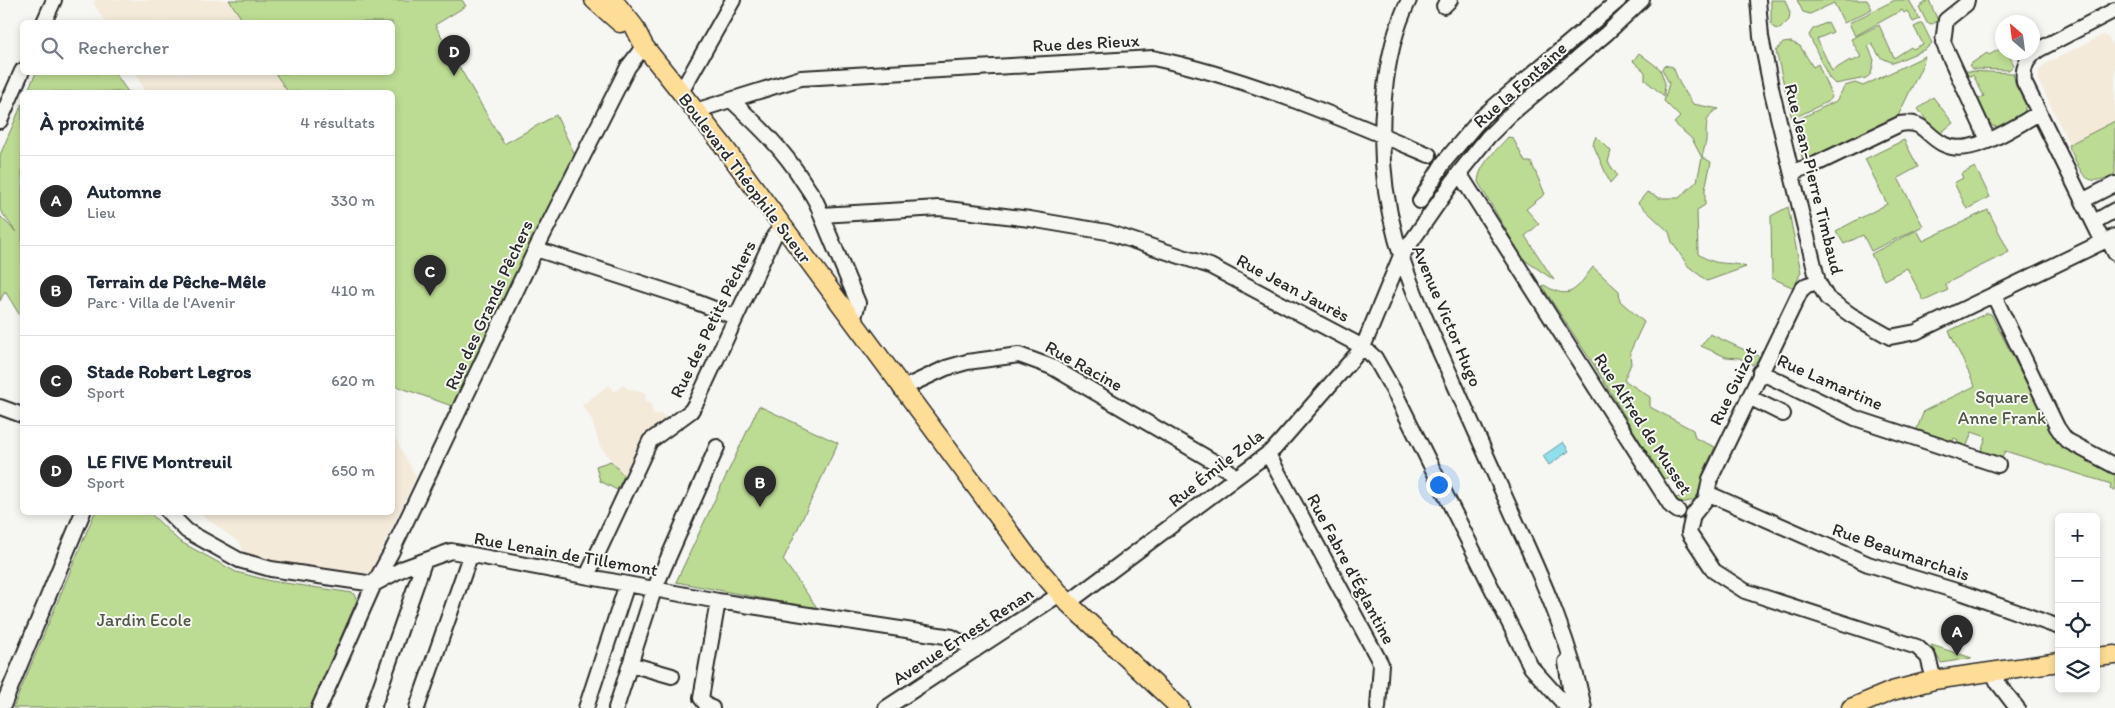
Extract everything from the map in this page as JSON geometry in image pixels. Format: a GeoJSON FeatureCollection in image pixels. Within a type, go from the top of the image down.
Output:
{"type":"FeatureCollection","features":[{"type":"Feature","properties":{"kind":"main road","name":"Boulevard Théophile Sueur"},"geometry":{"type":"LineString","coordinates":[[594,0],[609,11],[627,31],[642,43],[681,92],[1025,553],[1064,599],[1180,708]]}},
{"type":"Feature","properties":{"kind":"main road","name":"Boulevard Théophile Sueur"},"geometry":{"type":"LineString","coordinates":[[614,0],[634,26],[642,43]]}},
{"type":"Feature","properties":{"kind":"main road"},"geometry":{"type":"LineString","coordinates":[[2100,657],[2115,655]]}},
{"type":"Feature","properties":{"kind":"main road"},"geometry":{"type":"LineString","coordinates":[[1851,708],[1892,691],[1934,680],[2055,663]]}},
{"type":"Feature","properties":{"kind":"street"},"geometry":{"type":"LineString","coordinates":[[45,20],[54,0]]}},
{"type":"Feature","properties":{"kind":"street"},"geometry":{"type":"LineString","coordinates":[[681,92],[732,0]]}},
{"type":"Feature","properties":{"kind":"street","name":"Avenue Victor Hugo"},"geometry":{"type":"LineString","coordinates":[[1409,0],[1399,20],[1392,46],[1385,83],[1380,135],[1382,179],[1400,258],[1424,318],[1533,558],[1562,632],[1575,689],[1584,708]]}},
{"type":"Feature","properties":{"kind":"street"},"geometry":{"type":"LineString","coordinates":[[1420,201],[1444,162],[1483,116],[1619,0]]}},
{"type":"Feature","properties":{"kind":"street","name":"Rue la Fontaine"},"geometry":{"type":"LineString","coordinates":[[1400,258],[1459,173],[1488,138],[1511,114],[1607,33],[1642,0]]}},
{"type":"Feature","properties":{"kind":"street","name":"Rue Jean-Pierre Timbaud"},"geometry":{"type":"LineString","coordinates":[[1758,0],[1765,55],[1818,282],[1827,298],[1851,315],[1890,337],[1916,332],[2109,239]]}},
{"type":"Feature","properties":{"kind":"street"},"geometry":{"type":"LineString","coordinates":[[1967,0],[1946,20],[1943,42],[1988,140]]}},
{"type":"Feature","properties":{"kind":"street"},"geometry":{"type":"LineString","coordinates":[[2115,10],[2038,50],[2028,59],[2022,72],[2024,82],[2094,222],[2109,239],[2115,253]]}},
{"type":"Feature","properties":{"kind":"street","name":"Rue des Grands Pêchers"},"geometry":{"type":"LineString","coordinates":[[319,708],[374,584],[536,249],[642,43]]}},
{"type":"Feature","properties":{"kind":"street","name":"Rue des Rieux"},"geometry":{"type":"LineString","coordinates":[[695,111],[801,78],[1152,58],[1200,68],[1242,81],[1429,155]]}},
{"type":"Feature","properties":{"kind":"street"},"geometry":{"type":"LineString","coordinates":[[0,121],[20,75]]}},
{"type":"Feature","properties":{"kind":"street"},"geometry":{"type":"LineString","coordinates":[[731,100],[767,133],[788,157],[819,205],[858,303],[855,314],[850,318]]}},
{"type":"Feature","properties":{"kind":"street"},"geometry":{"type":"LineString","coordinates":[[1792,172],[1816,164],[1900,124],[1912,122],[1920,125],[1944,145],[1953,148],[1971,148],[2039,113]]}},
{"type":"Feature","properties":{"kind":"street","name":"Rue Alfred de Musset"},"geometry":{"type":"LineString","coordinates":[[1459,173],[1671,506],[1678,511],[1677,521],[1686,525],[1692,519]]}},
{"type":"Feature","properties":{"kind":"street"},"geometry":{"type":"LineString","coordinates":[[2084,200],[2115,184]]}},
{"type":"Feature","properties":{"kind":"street","name":"Rue Jean Jaurès"},"geometry":{"type":"LineString","coordinates":[[821,214],[939,208],[1030,219],[1107,232],[1210,266],[1363,347],[1375,358],[1396,395],[1531,667],[1568,708]]}},
{"type":"Feature","properties":{"kind":"street"},"geometry":{"type":"LineString","coordinates":[[2094,222],[2115,210]]}},
{"type":"Feature","properties":{"kind":"street","name":"Rue des Petits Pêchers"},"geometry":{"type":"LineString","coordinates":[[587,576],[650,442],[691,411],[775,234],[782,227]]}},
{"type":"Feature","properties":{"kind":"street"},"geometry":{"type":"LineString","coordinates":[[536,249],[678,295],[735,316]]}},
{"type":"Feature","properties":{"kind":"street","name":"Rue Émile Zola"},"geometry":{"type":"LineString","coordinates":[[1064,599],[1268,454],[1363,347],[1400,258]]}},
{"type":"Feature","properties":{"kind":"street","name":"Rue Guizot"},"geometry":{"type":"LineString","coordinates":[[1692,519],[1707,493],[1710,479],[1801,290],[1806,285],[1818,282]]}},
{"type":"Feature","properties":{"kind":"street"},"geometry":{"type":"LineString","coordinates":[[1994,296],[2057,427],[2066,440],[2115,466]]}},
{"type":"Feature","properties":{"kind":"street","name":"Rue Racine"},"geometry":{"type":"LineString","coordinates":[[901,389],[946,368],[967,362],[1019,355],[1031,358],[1052,367],[1228,470],[1235,478]]}},
{"type":"Feature","properties":{"kind":"street","name":"Rue Lamartine"},"geometry":{"type":"LineString","coordinates":[[1760,372],[1855,418],[1998,465]]}},
{"type":"Feature","properties":{"kind":"street"},"geometry":{"type":"LineString","coordinates":[[1749,397],[1783,414]]}},
{"type":"Feature","properties":{"kind":"street"},"geometry":{"type":"LineString","coordinates":[[0,407],[20,413]]}},
{"type":"Feature","properties":{"kind":"street"},"geometry":{"type":"LineString","coordinates":[[616,708],[654,590],[717,447]]}},
{"type":"Feature","properties":{"kind":"street","name":"Rue Fabre d'Églantine"},"geometry":{"type":"LineString","coordinates":[[1268,454],[1381,664],[1378,708]]}},
{"type":"Feature","properties":{"kind":"street","name":"Rue Beaumarchais"},"geometry":{"type":"LineString","coordinates":[[1707,493],[1868,564],[1963,593],[2055,626]]}},
{"type":"Feature","properties":{"kind":"street"},"geometry":{"type":"LineString","coordinates":[[2,708],[82,515]]}},
{"type":"Feature","properties":{"kind":"street"},"geometry":{"type":"LineString","coordinates":[[171,515],[188,531],[239,560],[271,569],[374,584]]}},
{"type":"Feature","properties":{"kind":"street"},"geometry":{"type":"LineString","coordinates":[[1692,519],[1690,533],[1714,571],[1745,591],[1917,647],[1928,657],[1934,680]]}},
{"type":"Feature","properties":{"kind":"street","name":"Rue Lenain de Tillemont"},"geometry":{"type":"LineString","coordinates":[[374,584],[404,568],[451,551],[654,590],[952,638],[975,650]]}},
{"type":"Feature","properties":{"kind":"street"},"geometry":{"type":"LineString","coordinates":[[417,708],[470,556]]}},
{"type":"Feature","properties":{"kind":"street"},"geometry":{"type":"LineString","coordinates":[[373,708],[424,562]]}},
{"type":"Feature","properties":{"kind":"street"},"geometry":{"type":"LineString","coordinates":[[586,708],[627,584]]}},
{"type":"Feature","properties":{"kind":"street","name":"Avenue Ernest Renan"},"geometry":{"type":"LineString","coordinates":[[888,708],[975,650],[1064,599]]}},
{"type":"Feature","properties":{"kind":"street"},"geometry":{"type":"LineString","coordinates":[[712,708],[708,707],[701,698],[718,601]]}},
{"type":"Feature","properties":{"kind":"street"},"geometry":{"type":"LineString","coordinates":[[630,664],[672,676]]}},
{"type":"Feature","properties":{"kind":"street"},"geometry":{"type":"LineString","coordinates":[[1992,671],[1998,683],[2017,708]]}},
{"type":"Feature","properties":{"kind":"street"},"geometry":{"type":"LineString","coordinates":[[1550,687],[1575,689]]}},
{"type":"Feature","properties":{"kind":"street","name":"Avenue Victor Hugo"},"geometry":{"type":"LineString","coordinates":[[1573,708],[1575,689]]}},
{"type":"Feature","properties":{"kind":"shaded area"},"geometry":{"type":"Polygon","coordinates":[[[95,0],[229,0],[243,20],[104,20],[93,2],[95,0]]]}},
{"type":"Feature","properties":{"kind":"shaded area"},"geometry":{"type":"Polygon","coordinates":[[[2103,35],[2109,38],[2115,50],[2115,121],[2069,144],[2039,81],[2039,71],[2045,64],[2103,35]]]}},
{"type":"Feature","properties":{"kind":"shaded area"},"geometry":{"type":"Polygon","coordinates":[[[136,75],[276,75],[287,90],[145,90],[136,75]]]}},
{"type":"Feature","properties":{"kind":"shaded area"},"geometry":{"type":"Polygon","coordinates":[[[609,385],[614,392],[624,385],[628,389],[645,393],[646,401],[652,404],[651,408],[654,414],[661,414],[669,420],[642,438],[624,476],[600,446],[592,420],[582,405],[609,385]]]}},
{"type":"Feature","properties":{"kind":"shaded area"},"geometry":{"type":"Polygon","coordinates":[[[395,438],[416,477],[371,571],[364,574],[273,561],[243,552],[240,543],[202,515],[395,515],[395,438]]]}},
{"type":"Feature","properties":{"kind":"green space"},"geometry":{"type":"Polygon","coordinates":[[[229,0],[462,0],[466,6],[435,25],[504,144],[556,115],[576,157],[452,406],[395,386],[395,90],[287,90],[276,75],[395,75],[395,20],[243,20],[229,0]]]}},
{"type":"Feature","properties":{"kind":"green space"},"geometry":{"type":"Polygon","coordinates":[[[1771,0],[1785,0],[1790,13],[1789,20],[1780,29],[1774,28],[1771,24],[1771,0]]]}},
{"type":"Feature","properties":{"kind":"green space"},"geometry":{"type":"Polygon","coordinates":[[[1797,0],[1867,0],[1872,9],[1844,23],[1834,3],[1810,14],[1803,12],[1797,0]]]}},
{"type":"Feature","properties":{"kind":"green space"},"geometry":{"type":"Polygon","coordinates":[[[1895,0],[1909,0],[1920,19],[1913,22],[1907,11],[1904,13],[1902,10],[1855,36],[1849,23],[1895,0]]]}},
{"type":"Feature","properties":{"kind":"green space"},"geometry":{"type":"Polygon","coordinates":[[[1929,0],[1938,21],[1932,24],[1927,23],[1919,7],[1929,0]]]}},
{"type":"Feature","properties":{"kind":"green space"},"geometry":{"type":"Polygon","coordinates":[[[1828,22],[1833,32],[1817,39],[1832,71],[1850,60],[1851,62],[1861,57],[1851,39],[1879,25],[1894,58],[1911,47],[1913,49],[1923,44],[1914,27],[1922,23],[1932,43],[1926,49],[1893,63],[1880,57],[1872,44],[1868,46],[1874,60],[1871,74],[1866,78],[1835,84],[1829,78],[1809,35],[1813,29],[1828,22]]]}},
{"type":"Feature","properties":{"kind":"green space"},"geometry":{"type":"Polygon","coordinates":[[[1791,42],[1800,46],[1813,67],[1818,64],[1832,97],[1829,101],[1792,119],[1776,51],[1783,43],[1791,42]]]}},
{"type":"Feature","properties":{"kind":"green space"},"geometry":{"type":"Polygon","coordinates":[[[1995,52],[1995,60],[2012,60],[2014,65],[2009,70],[1972,69],[1969,65],[1987,53],[1989,55],[1995,52]]]}},
{"type":"Feature","properties":{"kind":"green space"},"geometry":{"type":"Polygon","coordinates":[[[1639,53],[1660,69],[1665,83],[1664,96],[1645,80],[1645,72],[1633,61],[1639,53]]]}},
{"type":"Feature","properties":{"kind":"green space"},"geometry":{"type":"Polygon","coordinates":[[[1925,56],[1898,116],[1810,161],[1803,161],[1793,122],[1836,101],[1845,86],[1855,83],[1863,86],[1925,56]]]}},
{"type":"Feature","properties":{"kind":"green space"},"geometry":{"type":"Polygon","coordinates":[[[1664,65],[1673,67],[1680,84],[1693,104],[1719,109],[1710,115],[1707,122],[1706,141],[1702,157],[1711,162],[1705,189],[1705,205],[1697,210],[1698,254],[1712,261],[1746,267],[1707,281],[1688,266],[1672,242],[1669,232],[1638,203],[1647,192],[1659,198],[1679,198],[1697,181],[1702,158],[1692,139],[1674,123],[1680,117],[1664,101],[1669,83],[1662,69],[1664,65]]]}},
{"type":"Feature","properties":{"kind":"green space"},"geometry":{"type":"Polygon","coordinates":[[[1966,71],[2013,73],[2016,86],[2026,104],[2024,113],[1999,127],[1992,126],[1977,100],[1984,96],[1973,75],[1966,77],[1964,73],[1966,71]]]}},
{"type":"Feature","properties":{"kind":"green space"},"geometry":{"type":"Polygon","coordinates":[[[35,75],[116,75],[127,90],[28,90],[35,75]]]}},
{"type":"Feature","properties":{"kind":"green space"},"geometry":{"type":"Polygon","coordinates":[[[1933,97],[1953,123],[1938,135],[1918,109],[1933,97]]]}},
{"type":"Feature","properties":{"kind":"green space"},"geometry":{"type":"Polygon","coordinates":[[[20,109],[20,316],[5,291],[0,301],[0,216],[16,232],[0,210],[0,155],[20,109]]]}},
{"type":"Feature","properties":{"kind":"green space"},"geometry":{"type":"Polygon","coordinates":[[[2115,121],[2115,174],[2104,179],[2089,179],[2080,170],[2068,145],[2115,121]]]}},
{"type":"Feature","properties":{"kind":"green space"},"geometry":{"type":"Polygon","coordinates":[[[1596,136],[1611,151],[1608,162],[1617,175],[1610,183],[1593,144],[1596,136]]]}},
{"type":"Feature","properties":{"kind":"green space"},"geometry":{"type":"Polygon","coordinates":[[[1508,137],[1513,138],[1525,162],[1531,162],[1545,194],[1526,209],[1539,224],[1525,236],[1554,280],[1523,259],[1478,182],[1485,163],[1508,137]]]}},
{"type":"Feature","properties":{"kind":"green space"},"geometry":{"type":"Polygon","coordinates":[[[1904,140],[1918,167],[1898,178],[1923,226],[1871,251],[1863,235],[1844,244],[1836,231],[1887,204],[1865,159],[1904,140]]]}},
{"type":"Feature","properties":{"kind":"green space"},"geometry":{"type":"Polygon","coordinates":[[[1975,167],[1990,197],[1967,209],[1954,183],[1963,178],[1961,174],[1975,167]]]}},
{"type":"Feature","properties":{"kind":"green space"},"geometry":{"type":"Polygon","coordinates":[[[1788,207],[1801,272],[1794,288],[1772,278],[1771,216],[1788,207]]]}},
{"type":"Feature","properties":{"kind":"green space"},"geometry":{"type":"Polygon","coordinates":[[[1988,210],[2009,252],[1945,284],[1948,290],[1924,301],[1907,268],[1884,280],[1871,254],[1917,230],[1923,241],[1988,210]]]}},
{"type":"Feature","properties":{"kind":"green space"},"geometry":{"type":"Polygon","coordinates":[[[1593,267],[1619,291],[1620,301],[1644,322],[1630,352],[1631,364],[1624,380],[1650,397],[1650,407],[1693,430],[1695,438],[1715,447],[1704,471],[1701,489],[1694,500],[1682,503],[1675,498],[1686,496],[1673,477],[1663,479],[1595,367],[1542,286],[1544,285],[1553,290],[1567,293],[1577,287],[1593,267]]]}},
{"type":"Feature","properties":{"kind":"green space","name":"Square Anne Frank"},"geometry":{"type":"Polygon","coordinates":[[[1987,313],[1991,314],[2048,425],[2060,441],[2115,472],[2115,490],[2110,489],[2111,484],[2005,451],[2002,458],[1981,451],[1986,437],[1972,432],[1966,448],[1957,445],[1958,440],[1954,438],[1952,443],[1916,431],[1924,411],[1975,386],[1949,331],[1987,313]]]}},
{"type":"Feature","properties":{"kind":"green space"},"geometry":{"type":"Polygon","coordinates":[[[1710,334],[1760,357],[1753,365],[1739,358],[1726,357],[1701,346],[1710,334]]]}},
{"type":"Feature","properties":{"kind":"green space"},"geometry":{"type":"Polygon","coordinates":[[[759,406],[838,443],[783,560],[818,609],[676,582],[759,406]]]}},
{"type":"Feature","properties":{"kind":"green space"},"geometry":{"type":"Polygon","coordinates":[[[611,461],[624,476],[617,490],[600,481],[596,466],[611,461]]]}},
{"type":"Feature","properties":{"kind":"green space","name":"Jardin Ecole"},"geometry":{"type":"Polygon","coordinates":[[[94,515],[152,515],[179,541],[236,572],[271,581],[353,593],[357,600],[310,708],[13,708],[94,515]]]}},
{"type":"Feature","properties":{"kind":"green space"},"geometry":{"type":"Polygon","coordinates":[[[1931,645],[1972,658],[1941,663],[1931,645]]]}},
{"type":"Feature","properties":{"kind":"water"},"geometry":{"type":"Polygon","coordinates":[[[1563,442],[1569,451],[1549,465],[1543,456],[1563,442]]]}},
{"type":"Feature","properties":{"kind":"place","name":"LE FIVE Montreuil"},"geometry":{"type":"Point","coordinates":[454,76]}},
{"type":"Feature","properties":{"kind":"place","name":"Stade Robert Legros"},"geometry":{"type":"Point","coordinates":[430,296]}},
{"type":"Feature","properties":{"kind":"place","name":"Terrain de Pêche-Mêle"},"geometry":{"type":"Point","coordinates":[760,507]}},
{"type":"Feature","properties":{"kind":"place","name":"Automne"},"geometry":{"type":"Point","coordinates":[1957,656]}}]}
